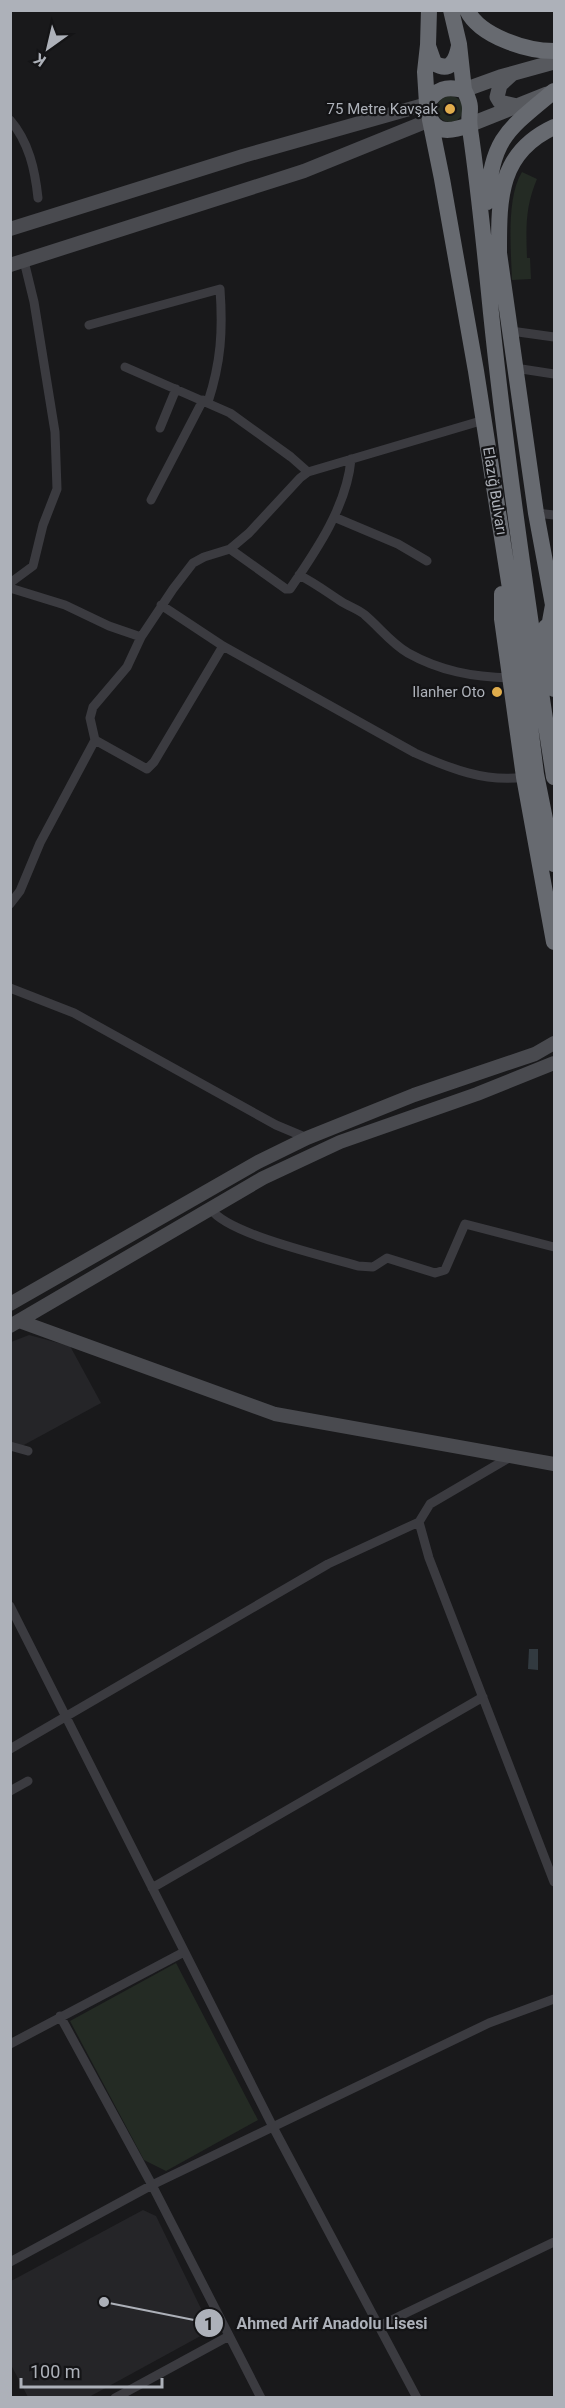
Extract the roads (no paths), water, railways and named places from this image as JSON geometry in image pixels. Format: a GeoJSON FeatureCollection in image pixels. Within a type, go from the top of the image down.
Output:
{"type":"FeatureCollection","features":[{"type":"Feature","properties":{"kind":"highway","name":"Elazığ Bulvarı"},"geometry":{"type":"LineString","coordinates":[[429,10],[425,72],[428,112],[484,420],[524,678],[536,774],[555,864]]}},
{"type":"Feature","properties":{"kind":"highway"},"geometry":{"type":"LineString","coordinates":[[451,10],[459,44],[464,90],[471,106],[469,125],[448,131],[435,126],[428,112],[433,95],[443,88],[464,90]]}},
{"type":"Feature","properties":{"kind":"highway"},"geometry":{"type":"LineString","coordinates":[[468,10],[477,23],[508,42],[522,48],[555,51]]}},
{"type":"Feature","properties":{"kind":"highway"},"geometry":{"type":"LineString","coordinates":[[428,45],[434,63],[441,67],[455,62],[459,44]]}},
{"type":"Feature","properties":{"kind":"highway"},"geometry":{"type":"LineString","coordinates":[[484,242],[491,167],[496,151],[510,128],[555,91]]}},
{"type":"Feature","properties":{"kind":"highway","name":"Elazığ Bulvarı"},"geometry":{"type":"LineString","coordinates":[[469,125],[477,169],[520,541],[555,777]]}},
{"type":"Feature","properties":{"kind":"highway"},"geometry":{"type":"LineString","coordinates":[[547,638],[553,605],[551,578],[536,513],[499,253],[501,193],[507,174],[525,145],[555,127]]}},
{"type":"Feature","properties":{"kind":"highway"},"geometry":{"type":"LineString","coordinates":[[520,541],[540,585],[555,689]]}},
{"type":"Feature","properties":{"kind":"highway"},"geometry":{"type":"LineString","coordinates":[[503,551],[502,619],[524,777],[555,942]]}},
{"type":"Feature","properties":{"kind":"main road"},"geometry":{"type":"LineString","coordinates":[[464,90],[555,62]]}},
{"type":"Feature","properties":{"kind":"main road"},"geometry":{"type":"LineString","coordinates":[[512,74],[500,85],[497,96],[500,102],[517,106]]}},
{"type":"Feature","properties":{"kind":"main road"},"geometry":{"type":"LineString","coordinates":[[469,125],[555,91]]}},
{"type":"Feature","properties":{"kind":"main road"},"geometry":{"type":"LineString","coordinates":[[10,229],[243,156],[370,122],[428,112]]}},
{"type":"Feature","properties":{"kind":"main road"},"geometry":{"type":"LineString","coordinates":[[10,265],[304,171],[428,112]]}},
{"type":"Feature","properties":{"kind":"main road"},"geometry":{"type":"LineString","coordinates":[[10,1304],[258,1162],[307,1138],[414,1095],[535,1054],[555,1043]]}},
{"type":"Feature","properties":{"kind":"main road"},"geometry":{"type":"LineString","coordinates":[[15,1324],[263,1178],[340,1142],[477,1094],[555,1063]]}},
{"type":"Feature","properties":{"kind":"main road"},"geometry":{"type":"LineString","coordinates":[[15,1324],[275,1414],[555,1464]]}},
{"type":"Feature","properties":{"kind":"street"},"geometry":{"type":"LineString","coordinates":[[10,120],[27,146],[36,178],[38,198]]}},
{"type":"Feature","properties":{"kind":"street"},"geometry":{"type":"LineString","coordinates":[[10,583],[33,566],[43,525],[57,489],[55,432],[49,387],[24,261]]}},
{"type":"Feature","properties":{"kind":"street"},"geometry":{"type":"LineString","coordinates":[[89,325],[220,289],[221,348],[216,377],[206,401],[151,500]]}},
{"type":"Feature","properties":{"kind":"street"},"geometry":{"type":"LineString","coordinates":[[511,331],[555,337]]}},
{"type":"Feature","properties":{"kind":"street"},"geometry":{"type":"LineString","coordinates":[[125,367],[231,413],[308,472]]}},
{"type":"Feature","properties":{"kind":"street"},"geometry":{"type":"LineString","coordinates":[[515,368],[555,374]]}},
{"type":"Feature","properties":{"kind":"street"},"geometry":{"type":"LineString","coordinates":[[160,428],[176,388]]}},
{"type":"Feature","properties":{"kind":"street"},"geometry":{"type":"LineString","coordinates":[[10,904],[20,891],[40,843],[96,740],[90,718],[93,707],[127,667],[141,637],[161,605],[193,563],[230,549],[249,533],[308,472],[484,420]]}},
{"type":"Feature","properties":{"kind":"street"},"geometry":{"type":"LineString","coordinates":[[230,549],[286,589],[290,589],[334,517],[349,479],[351,459]]}},
{"type":"Feature","properties":{"kind":"street"},"geometry":{"type":"LineString","coordinates":[[536,513],[555,515]]}},
{"type":"Feature","properties":{"kind":"street"},"geometry":{"type":"LineString","coordinates":[[334,517],[398,544],[427,561]]}},
{"type":"Feature","properties":{"kind":"street"},"geometry":{"type":"LineString","coordinates":[[299,575],[320,585],[340,601],[366,615],[390,640],[406,652],[426,662],[469,675],[510,678]]}},
{"type":"Feature","properties":{"kind":"street"},"geometry":{"type":"LineString","coordinates":[[10,588],[65,604],[109,626],[141,637]]}},
{"type":"Feature","properties":{"kind":"street"},"geometry":{"type":"LineString","coordinates":[[161,605],[223,646],[415,753],[480,777],[511,779],[524,777]]}},
{"type":"Feature","properties":{"kind":"street"},"geometry":{"type":"LineString","coordinates":[[96,740],[147,769],[154,762],[223,646]]}},
{"type":"Feature","properties":{"kind":"street"},"geometry":{"type":"LineString","coordinates":[[10,988],[74,1013],[276,1125],[307,1138]]}},
{"type":"Feature","properties":{"kind":"street"},"geometry":{"type":"LineString","coordinates":[[211,1209],[215,1216],[247,1232],[358,1266],[373,1267],[387,1258],[435,1273],[441,1272],[445,1270],[465,1224],[555,1246]]}},
{"type":"Feature","properties":{"kind":"street"},"geometry":{"type":"LineString","coordinates":[[10,1446],[28,1451]]}},
{"type":"Feature","properties":{"kind":"street"},"geometry":{"type":"LineString","coordinates":[[10,1749],[328,1564],[419,1522],[430,1504],[513,1455]]}},
{"type":"Feature","properties":{"kind":"street"},"geometry":{"type":"LineString","coordinates":[[419,1522],[429,1558],[555,1882]]}},
{"type":"Feature","properties":{"kind":"street"},"geometry":{"type":"LineString","coordinates":[[10,1606],[273,2127],[417,2397]]}},
{"type":"Feature","properties":{"kind":"street"},"geometry":{"type":"LineString","coordinates":[[152,1888],[483,1697]]}},
{"type":"Feature","properties":{"kind":"street"},"geometry":{"type":"LineString","coordinates":[[10,1791],[28,1781]]}},
{"type":"Feature","properties":{"kind":"street"},"geometry":{"type":"LineString","coordinates":[[10,2044],[184,1952]]}},
{"type":"Feature","properties":{"kind":"street"},"geometry":{"type":"LineString","coordinates":[[10,2262],[152,2185],[489,2023],[555,2000]]}},
{"type":"Feature","properties":{"kind":"street"},"geometry":{"type":"LineString","coordinates":[[60,2016],[152,2185],[261,2397]]}},
{"type":"Feature","properties":{"kind":"street"},"geometry":{"type":"LineString","coordinates":[[379,2326],[555,2242]]}},
{"type":"Feature","properties":{"kind":"street"},"geometry":{"type":"LineString","coordinates":[[115,2397],[229,2336]]}},
{"type":"Feature","properties":{"kind":"place","name":"75 Metre Kavşak"},"geometry":{"type":"Point","coordinates":[450,109]}},
{"type":"Feature","properties":{"kind":"place","name":"Ilanher Oto"},"geometry":{"type":"Point","coordinates":[497,692]}},
{"type":"Feature","properties":{"kind":"place","name":"Ahmed Arif Anadolu Lisesi"},"geometry":{"type":"Point","coordinates":[104,2302]}}]}
